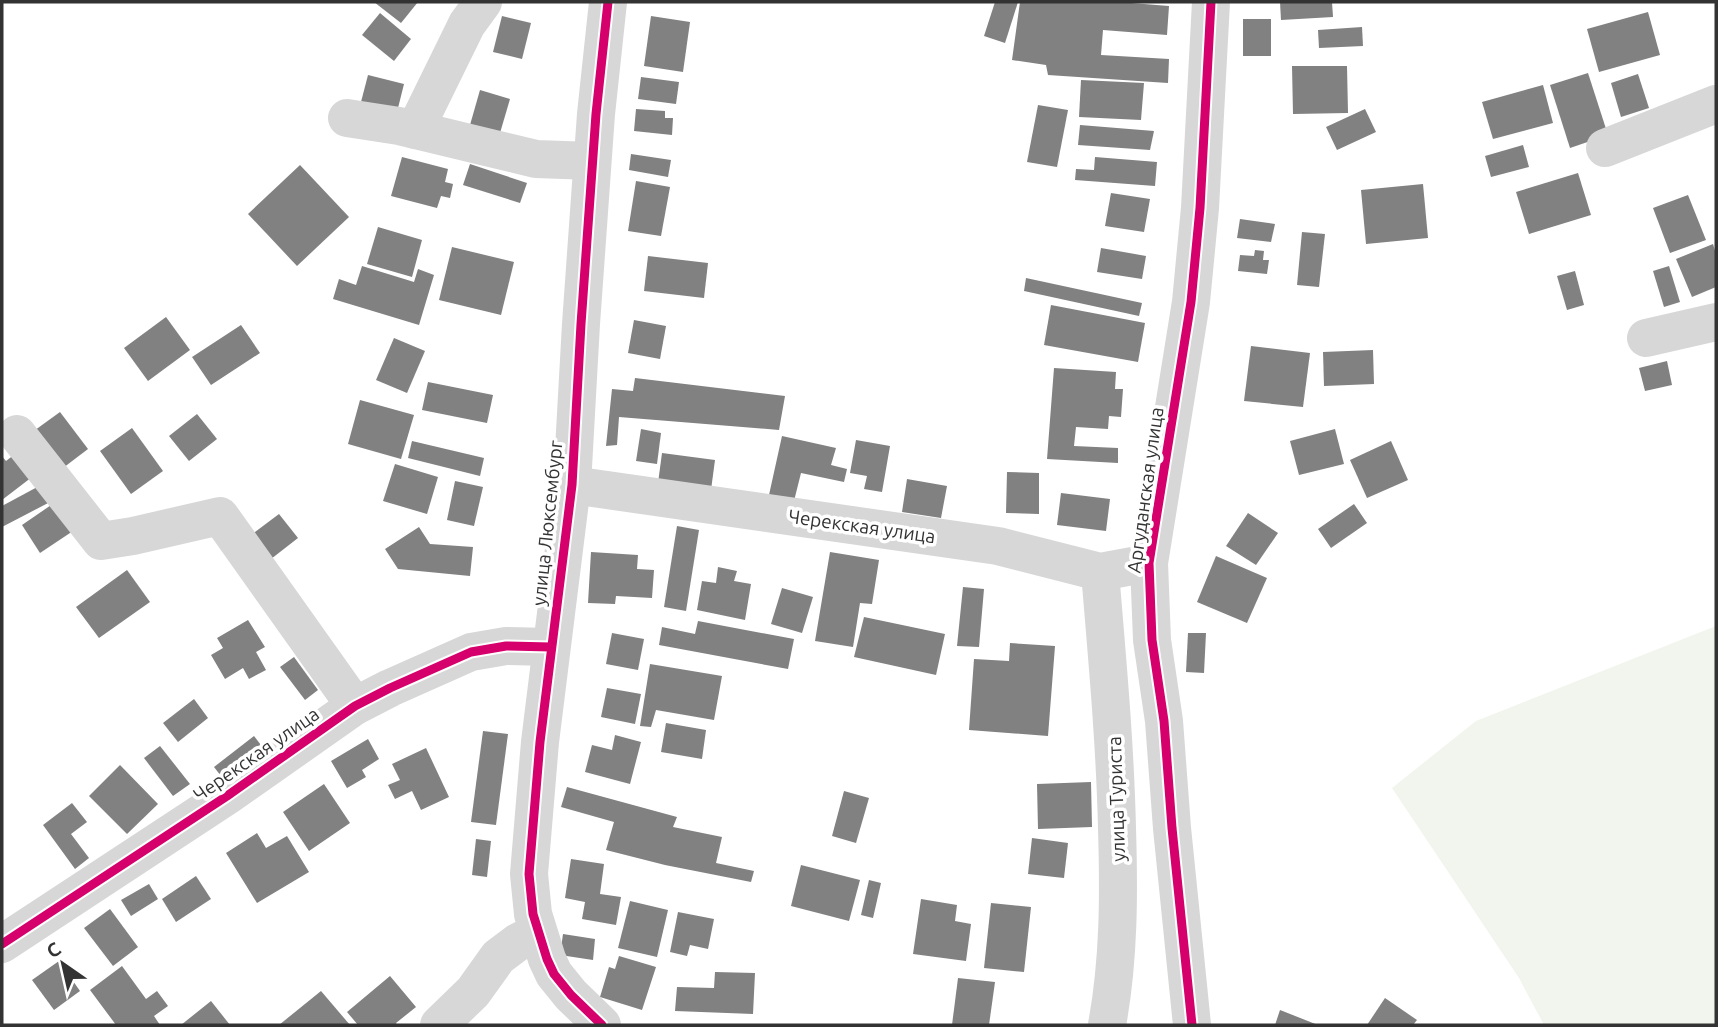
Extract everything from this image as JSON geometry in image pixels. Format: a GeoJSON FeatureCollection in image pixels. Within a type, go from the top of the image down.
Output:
{"type":"FeatureCollection","features":[{"type":"Feature","properties":{"kind":"street"},"geometry":{"type":"LineString","coordinates":[[415,130],[467,24],[483,2]]}},
{"type":"Feature","properties":{"kind":"street","name":"улица Люксембург"},"geometry":{"type":"LineString","coordinates":[[602,1025],[554,974],[533,914],[530,850],[540,742],[572,485],[592,162],[608,2]]}},
{"type":"Feature","properties":{"kind":"street","name":"Аргуданская улица"},"geometry":{"type":"LineString","coordinates":[[1192,1025],[1164,721],[1152,640],[1149,564],[1191,302],[1200,208],[1212,2]]}},
{"type":"Feature","properties":{"kind":"street"},"geometry":{"type":"LineString","coordinates":[[1605,148],[1716,104]]}},
{"type":"Feature","properties":{"kind":"street"},"geometry":{"type":"LineString","coordinates":[[347,118],[415,130],[536,159],[592,162]]}},
{"type":"Feature","properties":{"kind":"street"},"geometry":{"type":"LineString","coordinates":[[1646,338],[1716,322]]}},
{"type":"Feature","properties":{"kind":"street"},"geometry":{"type":"LineString","coordinates":[[17,434],[100,541],[220,516],[355,706]]}},
{"type":"Feature","properties":{"kind":"street","name":"Черекская улица"},"geometry":{"type":"LineString","coordinates":[[572,485],[985,544],[1100,572],[1149,564]]}},
{"type":"Feature","properties":{"kind":"street","name":"улица Туриста"},"geometry":{"type":"LineString","coordinates":[[1100,572],[1115,754],[1119,876],[1116,956],[1107,1025]]}},
{"type":"Feature","properties":{"kind":"street","name":"Черекская улица"},"geometry":{"type":"LineString","coordinates":[[2,944],[227,796],[355,706],[471,652],[506,646],[551,647]]}},
{"type":"Feature","properties":{"kind":"street"},"geometry":{"type":"LineString","coordinates":[[439,1025],[473,992],[498,957],[538,932]]}},
{"type":"Feature","properties":{"kind":"shaded area"},"geometry":{"type":"Polygon","coordinates":[[[1716,626],[1716,1025],[1544,1025],[1519,978],[1392,788],[1476,721],[1716,626]]]}},
{"type":"Feature","properties":{"kind":"building"},"geometry":{"type":"Polygon","coordinates":[[[374,2],[418,2],[401,23],[374,2]]]}},
{"type":"Feature","properties":{"kind":"building"},"geometry":{"type":"Polygon","coordinates":[[[995,2],[1018,2],[1005,43],[984,36],[995,2]]]}},
{"type":"Feature","properties":{"kind":"building"},"geometry":{"type":"Polygon","coordinates":[[[1020,2],[1119,2],[1169,6],[1167,35],[1103,30],[1101,55],[1169,59],[1168,83],[1048,75],[1046,65],[1012,60],[1020,2]]]}},
{"type":"Feature","properties":{"kind":"building"},"geometry":{"type":"Polygon","coordinates":[[[1280,2],[1332,2],[1333,17],[1281,20],[1280,2]]]}},
{"type":"Feature","properties":{"kind":"building"},"geometry":{"type":"Polygon","coordinates":[[[1648,12],[1660,55],[1599,72],[1587,29],[1648,12]]]}},
{"type":"Feature","properties":{"kind":"building"},"geometry":{"type":"Polygon","coordinates":[[[380,13],[411,39],[394,61],[362,35],[380,13]]]}},
{"type":"Feature","properties":{"kind":"building"},"geometry":{"type":"Polygon","coordinates":[[[502,16],[531,23],[522,59],[493,52],[502,16]]]}},
{"type":"Feature","properties":{"kind":"building"},"geometry":{"type":"Polygon","coordinates":[[[651,16],[690,22],[683,72],[644,66],[651,16]]]}},
{"type":"Feature","properties":{"kind":"building"},"geometry":{"type":"Polygon","coordinates":[[[1243,19],[1271,19],[1271,56],[1243,56],[1243,19]]]}},
{"type":"Feature","properties":{"kind":"building"},"geometry":{"type":"Polygon","coordinates":[[[1362,27],[1363,46],[1319,48],[1318,30],[1362,27]]]}},
{"type":"Feature","properties":{"kind":"building"},"geometry":{"type":"Polygon","coordinates":[[[1292,66],[1347,66],[1348,113],[1293,114],[1292,66]]]}},
{"type":"Feature","properties":{"kind":"building"},"geometry":{"type":"Polygon","coordinates":[[[1588,73],[1608,135],[1570,148],[1550,85],[1588,73]]]}},
{"type":"Feature","properties":{"kind":"building"},"geometry":{"type":"Polygon","coordinates":[[[1638,74],[1649,108],[1621,117],[1611,83],[1638,74]]]}},
{"type":"Feature","properties":{"kind":"building"},"geometry":{"type":"Polygon","coordinates":[[[368,75],[404,84],[397,112],[361,102],[368,75]]]}},
{"type":"Feature","properties":{"kind":"building"},"geometry":{"type":"Polygon","coordinates":[[[641,77],[679,82],[676,104],[638,99],[641,77]]]}},
{"type":"Feature","properties":{"kind":"building"},"geometry":{"type":"Polygon","coordinates":[[[1081,80],[1144,83],[1141,120],[1079,117],[1081,80]]]}},
{"type":"Feature","properties":{"kind":"building"},"geometry":{"type":"Polygon","coordinates":[[[1543,85],[1553,123],[1493,139],[1482,102],[1543,85]]]}},
{"type":"Feature","properties":{"kind":"building"},"geometry":{"type":"Polygon","coordinates":[[[480,90],[510,99],[500,133],[470,125],[480,90]]]}},
{"type":"Feature","properties":{"kind":"building"},"geometry":{"type":"Polygon","coordinates":[[[1038,105],[1068,110],[1057,167],[1027,162],[1038,105]]]}},
{"type":"Feature","properties":{"kind":"building"},"geometry":{"type":"Polygon","coordinates":[[[636,109],[665,111],[665,118],[673,118],[672,135],[634,131],[636,109]]]}},
{"type":"Feature","properties":{"kind":"building"},"geometry":{"type":"Polygon","coordinates":[[[1365,109],[1376,132],[1337,150],[1326,127],[1365,109]]]}},
{"type":"Feature","properties":{"kind":"building"},"geometry":{"type":"Polygon","coordinates":[[[1080,125],[1154,131],[1150,150],[1078,145],[1080,125]]]}},
{"type":"Feature","properties":{"kind":"building"},"geometry":{"type":"Polygon","coordinates":[[[1523,145],[1529,167],[1491,177],[1485,156],[1523,145]]]}},
{"type":"Feature","properties":{"kind":"building"},"geometry":{"type":"Polygon","coordinates":[[[631,154],[671,160],[668,177],[629,170],[631,154]]]}},
{"type":"Feature","properties":{"kind":"building"},"geometry":{"type":"Polygon","coordinates":[[[402,157],[448,169],[445,182],[453,184],[450,198],[441,196],[437,208],[391,196],[402,157]]]}},
{"type":"Feature","properties":{"kind":"building"},"geometry":{"type":"Polygon","coordinates":[[[1095,157],[1157,162],[1155,186],[1075,180],[1076,169],[1094,170],[1095,157]]]}},
{"type":"Feature","properties":{"kind":"building"},"geometry":{"type":"Polygon","coordinates":[[[470,164],[527,183],[520,203],[463,185],[470,164]]]}},
{"type":"Feature","properties":{"kind":"building"},"geometry":{"type":"Polygon","coordinates":[[[300,165],[349,217],[297,266],[248,214],[300,165]]]}},
{"type":"Feature","properties":{"kind":"building"},"geometry":{"type":"Polygon","coordinates":[[[1578,173],[1591,215],[1529,234],[1516,192],[1578,173]]]}},
{"type":"Feature","properties":{"kind":"building"},"geometry":{"type":"Polygon","coordinates":[[[636,181],[670,187],[661,236],[628,231],[636,181]]]}},
{"type":"Feature","properties":{"kind":"building"},"geometry":{"type":"Polygon","coordinates":[[[1423,184],[1428,238],[1366,244],[1361,190],[1423,184]]]}},
{"type":"Feature","properties":{"kind":"building"},"geometry":{"type":"Polygon","coordinates":[[[1111,193],[1150,199],[1144,232],[1105,226],[1111,193]]]}},
{"type":"Feature","properties":{"kind":"building"},"geometry":{"type":"Polygon","coordinates":[[[1688,195],[1706,240],[1670,253],[1653,208],[1688,195]]]}},
{"type":"Feature","properties":{"kind":"building"},"geometry":{"type":"Polygon","coordinates":[[[1240,219],[1275,224],[1271,242],[1237,238],[1240,219]]]}},
{"type":"Feature","properties":{"kind":"building"},"geometry":{"type":"Polygon","coordinates":[[[378,227],[422,240],[412,277],[367,264],[378,227]]]}},
{"type":"Feature","properties":{"kind":"building"},"geometry":{"type":"Polygon","coordinates":[[[1302,232],[1325,234],[1319,287],[1297,285],[1302,232]]]}},
{"type":"Feature","properties":{"kind":"building"},"geometry":{"type":"Polygon","coordinates":[[[1713,244],[1716,254],[1716,287],[1692,297],[1676,259],[1713,244]]]}},
{"type":"Feature","properties":{"kind":"building"},"geometry":{"type":"Polygon","coordinates":[[[452,247],[514,262],[501,315],[439,300],[452,247]]]}},
{"type":"Feature","properties":{"kind":"building"},"geometry":{"type":"Polygon","coordinates":[[[1101,248],[1146,256],[1142,279],[1097,272],[1101,248]]]}},
{"type":"Feature","properties":{"kind":"building"},"geometry":{"type":"Polygon","coordinates":[[[1255,250],[1264,251],[1263,260],[1269,260],[1267,274],[1238,271],[1240,255],[1254,256],[1255,250]]]}},
{"type":"Feature","properties":{"kind":"building"},"geometry":{"type":"Polygon","coordinates":[[[648,256],[708,263],[704,298],[644,291],[648,256]]]}},
{"type":"Feature","properties":{"kind":"building"},"geometry":{"type":"Polygon","coordinates":[[[362,266],[414,282],[418,269],[434,275],[419,325],[333,299],[339,279],[356,285],[362,266]]]}},
{"type":"Feature","properties":{"kind":"building"},"geometry":{"type":"Polygon","coordinates":[[[1669,266],[1680,302],[1664,307],[1653,271],[1669,266]]]}},
{"type":"Feature","properties":{"kind":"building"},"geometry":{"type":"Polygon","coordinates":[[[1575,271],[1584,305],[1567,310],[1557,276],[1575,271]]]}},
{"type":"Feature","properties":{"kind":"building"},"geometry":{"type":"Polygon","coordinates":[[[1026,278],[1142,303],[1139,316],[1024,291],[1026,278]]]}},
{"type":"Feature","properties":{"kind":"building"},"geometry":{"type":"Polygon","coordinates":[[[1051,305],[1145,323],[1138,362],[1044,345],[1051,305]]]}},
{"type":"Feature","properties":{"kind":"building"},"geometry":{"type":"Polygon","coordinates":[[[166,317],[190,350],[148,381],[124,348],[166,317]]]}},
{"type":"Feature","properties":{"kind":"building"},"geometry":{"type":"Polygon","coordinates":[[[634,320],[666,326],[660,359],[628,353],[634,320]]]}},
{"type":"Feature","properties":{"kind":"building"},"geometry":{"type":"Polygon","coordinates":[[[241,325],[260,353],[211,385],[192,357],[241,325]]]}},
{"type":"Feature","properties":{"kind":"building"},"geometry":{"type":"Polygon","coordinates":[[[394,338],[425,351],[407,393],[376,380],[394,338]]]}},
{"type":"Feature","properties":{"kind":"building"},"geometry":{"type":"Polygon","coordinates":[[[1251,346],[1310,353],[1303,407],[1244,401],[1251,346]]]}},
{"type":"Feature","properties":{"kind":"building"},"geometry":{"type":"Polygon","coordinates":[[[1373,350],[1374,384],[1324,386],[1323,352],[1373,350]]]}},
{"type":"Feature","properties":{"kind":"building"},"geometry":{"type":"Polygon","coordinates":[[[1667,361],[1672,385],[1645,391],[1639,368],[1667,361]]]}},
{"type":"Feature","properties":{"kind":"building"},"geometry":{"type":"Polygon","coordinates":[[[1054,368],[1116,372],[1115,389],[1123,389],[1121,417],[1109,416],[1108,429],[1076,427],[1074,446],[1118,448],[1118,463],[1047,459],[1054,368]]]}},
{"type":"Feature","properties":{"kind":"building"},"geometry":{"type":"Polygon","coordinates":[[[635,378],[785,396],[779,430],[619,417],[617,445],[606,446],[612,389],[633,391],[635,378]]]}},
{"type":"Feature","properties":{"kind":"building"},"geometry":{"type":"Polygon","coordinates":[[[428,382],[493,395],[487,423],[422,410],[428,382]]]}},
{"type":"Feature","properties":{"kind":"building"},"geometry":{"type":"Polygon","coordinates":[[[360,400],[414,415],[401,459],[348,444],[360,400]]]}},
{"type":"Feature","properties":{"kind":"building"},"geometry":{"type":"Polygon","coordinates":[[[60,412],[88,449],[59,471],[31,433],[60,412]]]}},
{"type":"Feature","properties":{"kind":"building"},"geometry":{"type":"Polygon","coordinates":[[[197,414],[217,439],[189,461],[169,436],[197,414]]]}},
{"type":"Feature","properties":{"kind":"building"},"geometry":{"type":"Polygon","coordinates":[[[132,428],[163,471],[131,494],[100,451],[132,428]]]}},
{"type":"Feature","properties":{"kind":"building"},"geometry":{"type":"Polygon","coordinates":[[[641,429],[661,433],[657,464],[636,461],[641,429]]]}},
{"type":"Feature","properties":{"kind":"building"},"geometry":{"type":"Polygon","coordinates":[[[1335,429],[1344,464],[1299,475],[1290,441],[1335,429]]]}},
{"type":"Feature","properties":{"kind":"building"},"geometry":{"type":"Polygon","coordinates":[[[782,436],[836,448],[831,465],[847,469],[844,482],[801,473],[792,509],[767,504],[782,436]]]}},
{"type":"Feature","properties":{"kind":"building"},"geometry":{"type":"Polygon","coordinates":[[[856,440],[890,446],[882,492],[864,489],[867,476],[850,473],[856,440]]]}},
{"type":"Feature","properties":{"kind":"building"},"geometry":{"type":"Polygon","coordinates":[[[412,441],[484,458],[480,476],[408,458],[412,441]]]}},
{"type":"Feature","properties":{"kind":"building"},"geometry":{"type":"Polygon","coordinates":[[[1391,441],[1408,480],[1367,498],[1350,460],[1391,441]]]}},
{"type":"Feature","properties":{"kind":"building"},"geometry":{"type":"Polygon","coordinates":[[[662,453],[715,460],[711,490],[658,483],[662,453]]]}},
{"type":"Feature","properties":{"kind":"building"},"geometry":{"type":"Polygon","coordinates":[[[15,454],[32,477],[2,500],[2,456],[6,461],[15,454]]]}},
{"type":"Feature","properties":{"kind":"building"},"geometry":{"type":"Polygon","coordinates":[[[395,464],[438,477],[427,514],[383,501],[395,464]]]}},
{"type":"Feature","properties":{"kind":"building"},"geometry":{"type":"Polygon","coordinates":[[[1007,472],[1039,473],[1039,514],[1006,513],[1007,472]]]}},
{"type":"Feature","properties":{"kind":"building"},"geometry":{"type":"Polygon","coordinates":[[[907,479],[947,486],[941,518],[902,512],[907,479]]]}},
{"type":"Feature","properties":{"kind":"building"},"geometry":{"type":"Polygon","coordinates":[[[455,481],[483,487],[474,526],[447,520],[455,481]]]}},
{"type":"Feature","properties":{"kind":"building"},"geometry":{"type":"Polygon","coordinates":[[[41,485],[50,502],[2,527],[2,506],[41,485]]]}},
{"type":"Feature","properties":{"kind":"building"},"geometry":{"type":"Polygon","coordinates":[[[1061,493],[1110,499],[1106,531],[1057,525],[1061,493]]]}},
{"type":"Feature","properties":{"kind":"building"},"geometry":{"type":"Polygon","coordinates":[[[57,501],[76,529],[40,553],[22,525],[57,501]]]}},
{"type":"Feature","properties":{"kind":"building"},"geometry":{"type":"Polygon","coordinates":[[[1354,504],[1367,523],[1331,548],[1318,529],[1354,504]]]}},
{"type":"Feature","properties":{"kind":"building"},"geometry":{"type":"Polygon","coordinates":[[[1248,513],[1278,533],[1256,565],[1226,546],[1248,513]]]}},
{"type":"Feature","properties":{"kind":"building"},"geometry":{"type":"Polygon","coordinates":[[[279,514],[298,538],[262,566],[243,541],[279,514]]]}},
{"type":"Feature","properties":{"kind":"building"},"geometry":{"type":"Polygon","coordinates":[[[677,526],[699,530],[686,611],[664,607],[677,526]]]}},
{"type":"Feature","properties":{"kind":"building"},"geometry":{"type":"Polygon","coordinates":[[[419,527],[430,544],[473,547],[470,576],[398,569],[385,549],[419,527]]]}},
{"type":"Feature","properties":{"kind":"building"},"geometry":{"type":"Polygon","coordinates":[[[591,552],[638,555],[637,569],[654,570],[652,598],[616,596],[615,604],[588,603],[591,552]]]}},
{"type":"Feature","properties":{"kind":"building"},"geometry":{"type":"Polygon","coordinates":[[[830,552],[879,560],[872,604],[860,603],[853,647],[815,641],[830,552]]]}},
{"type":"Feature","properties":{"kind":"building"},"geometry":{"type":"Polygon","coordinates":[[[1216,556],[1267,578],[1247,623],[1197,602],[1216,556]]]}},
{"type":"Feature","properties":{"kind":"building"},"geometry":{"type":"Polygon","coordinates":[[[718,567],[737,571],[734,581],[751,584],[745,620],[697,610],[702,581],[716,583],[718,567]]]}},
{"type":"Feature","properties":{"kind":"building"},"geometry":{"type":"Polygon","coordinates":[[[127,570],[150,602],[99,638],[76,607],[127,570]]]}},
{"type":"Feature","properties":{"kind":"building"},"geometry":{"type":"Polygon","coordinates":[[[963,587],[984,589],[979,647],[957,646],[963,587]]]}},
{"type":"Feature","properties":{"kind":"building"},"geometry":{"type":"Polygon","coordinates":[[[782,588],[813,597],[802,633],[771,624],[782,588]]]}},
{"type":"Feature","properties":{"kind":"building"},"geometry":{"type":"Polygon","coordinates":[[[864,617],[945,634],[936,675],[854,657],[864,617]]]}},
{"type":"Feature","properties":{"kind":"building"},"geometry":{"type":"Polygon","coordinates":[[[248,620],[265,647],[256,652],[266,670],[249,679],[243,668],[225,679],[211,655],[223,648],[217,638],[248,620]]]}},
{"type":"Feature","properties":{"kind":"building"},"geometry":{"type":"Polygon","coordinates":[[[698,621],[794,639],[788,669],[659,645],[662,627],[695,634],[698,621]]]}},
{"type":"Feature","properties":{"kind":"building"},"geometry":{"type":"Polygon","coordinates":[[[612,633],[644,639],[638,670],[606,664],[612,633]]]}},
{"type":"Feature","properties":{"kind":"building"},"geometry":{"type":"Polygon","coordinates":[[[1188,633],[1206,633],[1204,673],[1186,672],[1188,633]]]}},
{"type":"Feature","properties":{"kind":"building"},"geometry":{"type":"Polygon","coordinates":[[[1010,643],[1055,646],[1048,736],[969,730],[974,659],[1009,661],[1010,643]]]}},
{"type":"Feature","properties":{"kind":"building"},"geometry":{"type":"Polygon","coordinates":[[[294,657],[318,690],[305,700],[280,667],[294,657]]]}},
{"type":"Feature","properties":{"kind":"building"},"geometry":{"type":"Polygon","coordinates":[[[650,664],[722,676],[714,720],[656,710],[651,727],[640,726],[650,664]]]}},
{"type":"Feature","properties":{"kind":"building"},"geometry":{"type":"Polygon","coordinates":[[[607,688],[641,694],[635,724],[601,717],[607,688]]]}},
{"type":"Feature","properties":{"kind":"building"},"geometry":{"type":"Polygon","coordinates":[[[194,699],[208,718],[178,742],[163,723],[194,699]]]}},
{"type":"Feature","properties":{"kind":"building"},"geometry":{"type":"Polygon","coordinates":[[[666,723],[706,730],[702,759],[661,752],[666,723]]]}},
{"type":"Feature","properties":{"kind":"building"},"geometry":{"type":"Polygon","coordinates":[[[483,731],[508,734],[496,825],[471,822],[483,731]]]}},
{"type":"Feature","properties":{"kind":"building"},"geometry":{"type":"Polygon","coordinates":[[[615,735],[641,742],[630,784],[585,772],[592,745],[612,750],[615,735]]]}},
{"type":"Feature","properties":{"kind":"building"},"geometry":{"type":"Polygon","coordinates":[[[254,736],[264,749],[224,780],[214,767],[254,736]]]}},
{"type":"Feature","properties":{"kind":"building"},"geometry":{"type":"Polygon","coordinates":[[[368,739],[379,759],[362,770],[366,777],[347,788],[331,761],[368,739]]]}},
{"type":"Feature","properties":{"kind":"building"},"geometry":{"type":"Polygon","coordinates":[[[160,746],[190,784],[173,796],[144,758],[160,746]]]}},
{"type":"Feature","properties":{"kind":"building"},"geometry":{"type":"Polygon","coordinates":[[[426,748],[449,797],[421,810],[412,791],[395,799],[388,785],[400,780],[392,764],[426,748]]]}},
{"type":"Feature","properties":{"kind":"building"},"geometry":{"type":"Polygon","coordinates":[[[120,765],[158,804],[127,834],[89,796],[120,765]]]}},
{"type":"Feature","properties":{"kind":"building"},"geometry":{"type":"Polygon","coordinates":[[[1091,782],[1092,827],[1038,829],[1037,784],[1091,782]]]}},
{"type":"Feature","properties":{"kind":"building"},"geometry":{"type":"Polygon","coordinates":[[[324,784],[350,823],[309,851],[283,812],[324,784]]]}},
{"type":"Feature","properties":{"kind":"building"},"geometry":{"type":"Polygon","coordinates":[[[567,787],[677,817],[673,827],[722,837],[716,863],[754,871],[751,882],[606,850],[614,822],[561,807],[567,787]]]}},
{"type":"Feature","properties":{"kind":"building"},"geometry":{"type":"Polygon","coordinates":[[[844,791],[869,798],[856,843],[832,836],[844,791]]]}},
{"type":"Feature","properties":{"kind":"building"},"geometry":{"type":"Polygon","coordinates":[[[72,803],[87,822],[71,834],[89,858],[75,869],[43,825],[72,803]]]}},
{"type":"Feature","properties":{"kind":"building"},"geometry":{"type":"Polygon","coordinates":[[[257,833],[266,848],[287,836],[309,872],[257,903],[226,853],[257,833]]]}},
{"type":"Feature","properties":{"kind":"building"},"geometry":{"type":"Polygon","coordinates":[[[1032,838],[1068,843],[1064,878],[1028,874],[1032,838]]]}},
{"type":"Feature","properties":{"kind":"building"},"geometry":{"type":"Polygon","coordinates":[[[476,839],[491,841],[487,877],[472,875],[476,839]]]}},
{"type":"Feature","properties":{"kind":"building"},"geometry":{"type":"Polygon","coordinates":[[[571,859],[604,864],[600,894],[621,897],[616,925],[582,919],[585,902],[565,898],[571,859]]]}},
{"type":"Feature","properties":{"kind":"building"},"geometry":{"type":"Polygon","coordinates":[[[801,865],[860,880],[849,921],[791,906],[801,865]]]}},
{"type":"Feature","properties":{"kind":"building"},"geometry":{"type":"Polygon","coordinates":[[[196,876],[211,899],[176,922],[162,899],[196,876]]]}},
{"type":"Feature","properties":{"kind":"building"},"geometry":{"type":"Polygon","coordinates":[[[869,880],[881,883],[873,918],[861,915],[869,880]]]}},
{"type":"Feature","properties":{"kind":"building"},"geometry":{"type":"Polygon","coordinates":[[[149,884],[158,899],[131,916],[121,900],[149,884]]]}},
{"type":"Feature","properties":{"kind":"building"},"geometry":{"type":"Polygon","coordinates":[[[921,899],[957,905],[955,921],[971,924],[966,961],[913,954],[921,899]]]}},
{"type":"Feature","properties":{"kind":"building"},"geometry":{"type":"Polygon","coordinates":[[[630,901],[668,910],[657,957],[618,948],[630,901]]]}},
{"type":"Feature","properties":{"kind":"building"},"geometry":{"type":"Polygon","coordinates":[[[991,903],[1031,907],[1024,972],[984,968],[991,903]]]}},
{"type":"Feature","properties":{"kind":"building"},"geometry":{"type":"Polygon","coordinates":[[[110,909],[138,947],[113,966],[84,928],[110,909]]]}},
{"type":"Feature","properties":{"kind":"building"},"geometry":{"type":"Polygon","coordinates":[[[678,912],[714,919],[708,949],[690,945],[687,956],[670,952],[678,912]]]}},
{"type":"Feature","properties":{"kind":"building"},"geometry":{"type":"Polygon","coordinates":[[[563,934],[595,939],[593,960],[560,955],[563,934]]]}},
{"type":"Feature","properties":{"kind":"building"},"geometry":{"type":"Polygon","coordinates":[[[619,956],[656,967],[642,1010],[600,997],[609,967],[615,969],[619,956]]]}},
{"type":"Feature","properties":{"kind":"building"},"geometry":{"type":"Polygon","coordinates":[[[59,961],[80,991],[54,1010],[32,980],[59,961]]]}},
{"type":"Feature","properties":{"kind":"building"},"geometry":{"type":"Polygon","coordinates":[[[122,966],[146,999],[157,991],[168,1006],[154,1016],[160,1025],[116,1025],[90,990],[122,966]]]}},
{"type":"Feature","properties":{"kind":"building"},"geometry":{"type":"Polygon","coordinates":[[[715,972],[755,973],[753,1014],[675,1011],[677,987],[714,988],[715,972]]]}},
{"type":"Feature","properties":{"kind":"building"},"geometry":{"type":"Polygon","coordinates":[[[390,976],[416,1007],[396,1023],[397,1025],[358,1025],[347,1012],[390,976]]]}},
{"type":"Feature","properties":{"kind":"building"},"geometry":{"type":"Polygon","coordinates":[[[958,978],[995,982],[989,1025],[952,1025],[958,978]]]}},
{"type":"Feature","properties":{"kind":"building"},"geometry":{"type":"Polygon","coordinates":[[[321,991],[350,1025],[279,1025],[321,991]]]}},
{"type":"Feature","properties":{"kind":"building"},"geometry":{"type":"Polygon","coordinates":[[[1385,998],[1417,1020],[1413,1025],[1367,1025],[1385,998]]]}},
{"type":"Feature","properties":{"kind":"building"},"geometry":{"type":"Polygon","coordinates":[[[211,1001],[230,1025],[181,1025],[211,1001]]]}},
{"type":"Feature","properties":{"kind":"building"},"geometry":{"type":"Polygon","coordinates":[[[1280,1010],[1318,1025],[1275,1025],[1280,1010]]]}},
{"type":"Feature","properties":{"kind":"cycle path"},"geometry":{"type":"LineString","coordinates":[[602,1025],[554,974],[533,914],[529,874],[540,742],[572,485],[596,114],[608,2]]}},
{"type":"Feature","properties":{"kind":"cycle path"},"geometry":{"type":"LineString","coordinates":[[1192,1025],[1164,721],[1152,640],[1149,563],[1191,302],[1200,208],[1211,2]]}},
{"type":"Feature","properties":{"kind":"cycle path"},"geometry":{"type":"LineString","coordinates":[[2,944],[227,796],[355,706],[471,652],[506,646],[551,647]]}}]}
